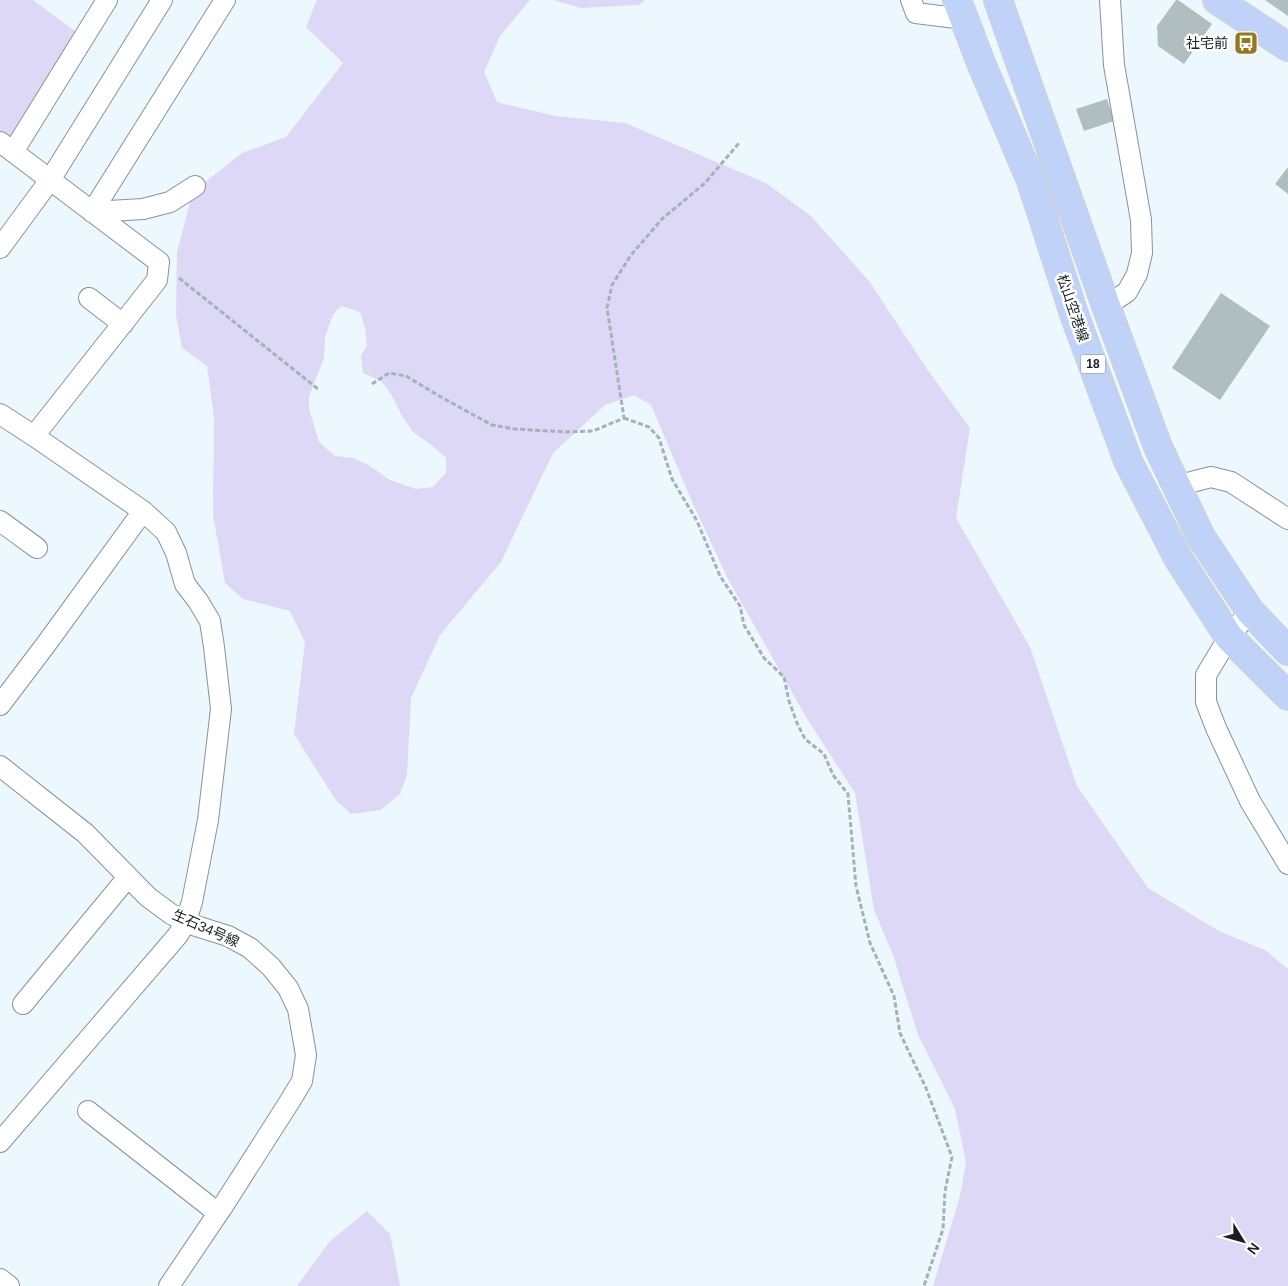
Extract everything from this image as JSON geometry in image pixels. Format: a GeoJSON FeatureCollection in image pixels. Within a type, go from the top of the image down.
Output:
{"type":"FeatureCollection","features":[{"type":"Feature","properties":{"kind":"main road","name":"18"},"geometry":{"type":"LineString","coordinates":[[998,0],[1158,447],[1201,537],[1250,611],[1288,651]]}},
{"type":"Feature","properties":{"kind":"main road"},"geometry":{"type":"LineString","coordinates":[[1217,0],[1288,48]]}},
{"type":"Feature","properties":{"kind":"main road","name":"松山空港線"},"geometry":{"type":"LineString","coordinates":[[961,10],[981,63],[1031,181],[1074,314],[1128,461],[1178,558],[1229,637],[1288,696]]}},
{"type":"Feature","properties":{"kind":"street"},"geometry":{"type":"LineString","coordinates":[[34,436],[157,280],[159,262],[6,147],[107,0]]}},
{"type":"Feature","properties":{"kind":"street"},"geometry":{"type":"LineString","coordinates":[[0,248],[50,180],[162,0]]}},
{"type":"Feature","properties":{"kind":"street"},"geometry":{"type":"LineString","coordinates":[[92,212],[225,0]]}},
{"type":"Feature","properties":{"kind":"street"},"geometry":{"type":"LineString","coordinates":[[911,0],[916,13],[961,10]]}},
{"type":"Feature","properties":{"kind":"street"},"geometry":{"type":"LineString","coordinates":[[1106,306],[1127,292],[1137,274],[1142,253],[1141,220],[1114,65],[1110,0]]}},
{"type":"Feature","properties":{"kind":"street"},"geometry":{"type":"LineString","coordinates":[[92,212],[143,209],[170,202],[194,186]]}},
{"type":"Feature","properties":{"kind":"street"},"geometry":{"type":"LineString","coordinates":[[89,298],[123,324]]}},
{"type":"Feature","properties":{"kind":"street"},"geometry":{"type":"LineString","coordinates":[[0,414],[143,511],[166,532],[176,553],[185,584],[210,621],[221,710],[208,820],[192,902],[186,921],[178,935],[0,1142]]}},
{"type":"Feature","properties":{"kind":"street"},"geometry":{"type":"LineString","coordinates":[[1176,486],[1211,477],[1231,482],[1288,519]]}},
{"type":"Feature","properties":{"kind":"street"},"geometry":{"type":"LineString","coordinates":[[0,705],[143,511]]}},
{"type":"Feature","properties":{"kind":"street"},"geometry":{"type":"LineString","coordinates":[[4,531],[37,548]]}},
{"type":"Feature","properties":{"kind":"street"},"geometry":{"type":"LineString","coordinates":[[1250,611],[1229,637],[1206,675],[1206,702],[1250,801],[1288,864]]}},
{"type":"Feature","properties":{"kind":"street","name":"生石34号線"},"geometry":{"type":"LineString","coordinates":[[0,766],[85,833],[148,896],[171,914],[228,936],[250,948],[271,967],[288,988],[298,1009],[306,1055],[302,1081],[169,1286]]}},
{"type":"Feature","properties":{"kind":"street"},"geometry":{"type":"LineString","coordinates":[[23,1004],[128,877]]}},
{"type":"Feature","properties":{"kind":"street"},"geometry":{"type":"LineString","coordinates":[[88,1111],[218,1213]]}},
{"type":"Feature","properties":{"kind":"street"},"geometry":{"type":"LineString","coordinates":[[0,1279],[9,1286]]}},
{"type":"Feature","properties":{"kind":"path"},"geometry":{"type":"LineString","coordinates":[[624,418],[607,308],[612,285],[631,255],[662,219],[704,183],[739,143]]}},
{"type":"Feature","properties":{"kind":"path"},"geometry":{"type":"LineString","coordinates":[[159,262],[318,389]]}},
{"type":"Feature","properties":{"kind":"path"},"geometry":{"type":"LineString","coordinates":[[372,384],[389,373],[406,376],[492,425],[515,430],[593,431],[624,418],[648,427],[659,438],[672,479],[697,521],[720,576],[740,606],[744,625],[764,658],[784,677],[797,723],[805,739],[824,754],[833,775],[848,794],[856,886],[870,943],[894,996],[900,1033],[926,1088],[952,1157],[945,1191],[943,1229],[924,1286]]}},
{"type":"Feature","properties":{"kind":"shaded area"},"geometry":{"type":"Polygon","coordinates":[[[0,0],[33,0],[76,32],[9,142],[0,136],[0,0]]]}},
{"type":"Feature","properties":{"kind":"shaded area"},"geometry":{"type":"Polygon","coordinates":[[[317,0],[530,0],[500,36],[484,72],[497,102],[555,116],[625,123],[766,183],[811,216],[869,281],[927,369],[970,428],[956,518],[1030,647],[1077,786],[1148,888],[1219,931],[1265,950],[1288,969],[1288,1286],[933,1286],[960,1196],[966,1163],[955,1109],[918,1035],[893,955],[874,910],[855,793],[806,717],[728,579],[693,504],[651,405],[634,395],[605,405],[553,453],[501,562],[440,635],[411,698],[407,775],[400,794],[381,810],[351,814],[335,799],[294,734],[305,642],[290,611],[243,599],[225,583],[213,515],[214,417],[207,366],[182,348],[176,315],[177,252],[191,198],[204,183],[242,153],[286,137],[343,63],[306,27],[317,0]],[[341,306],[333,315],[325,337],[324,358],[309,396],[309,409],[319,442],[335,456],[354,458],[370,466],[390,480],[416,489],[433,487],[446,473],[446,458],[413,432],[402,416],[391,394],[381,381],[363,373],[361,356],[367,345],[365,328],[360,312],[341,306]]]}},
{"type":"Feature","properties":{"kind":"shaded area"},"geometry":{"type":"Polygon","coordinates":[[[553,0],[645,0],[639,5],[581,8],[553,0]]]}},
{"type":"Feature","properties":{"kind":"shaded area"},"geometry":{"type":"Polygon","coordinates":[[[367,1211],[390,1234],[400,1285],[297,1286],[330,1241],[367,1211]]]}},
{"type":"Feature","properties":{"kind":"building"},"geometry":{"type":"Polygon","coordinates":[[[1176,0],[1212,24],[1184,64],[1158,46],[1157,26],[1176,0]]]}},
{"type":"Feature","properties":{"kind":"building"},"geometry":{"type":"Polygon","coordinates":[[[1265,0],[1288,0],[1288,16],[1265,0]]]}},
{"type":"Feature","properties":{"kind":"building"},"geometry":{"type":"Polygon","coordinates":[[[1107,99],[1114,121],[1084,131],[1076,109],[1107,99]]]}},
{"type":"Feature","properties":{"kind":"building"},"geometry":{"type":"Polygon","coordinates":[[[1288,167],[1288,194],[1275,184],[1288,167]]]}},
{"type":"Feature","properties":{"kind":"building"},"geometry":{"type":"Polygon","coordinates":[[[1221,293],[1270,326],[1220,400],[1172,368],[1221,293]]]}},
{"type":"Feature","properties":{"kind":"place","name":"社宅前"},"geometry":{"type":"Point","coordinates":[1246,43]}}]}
